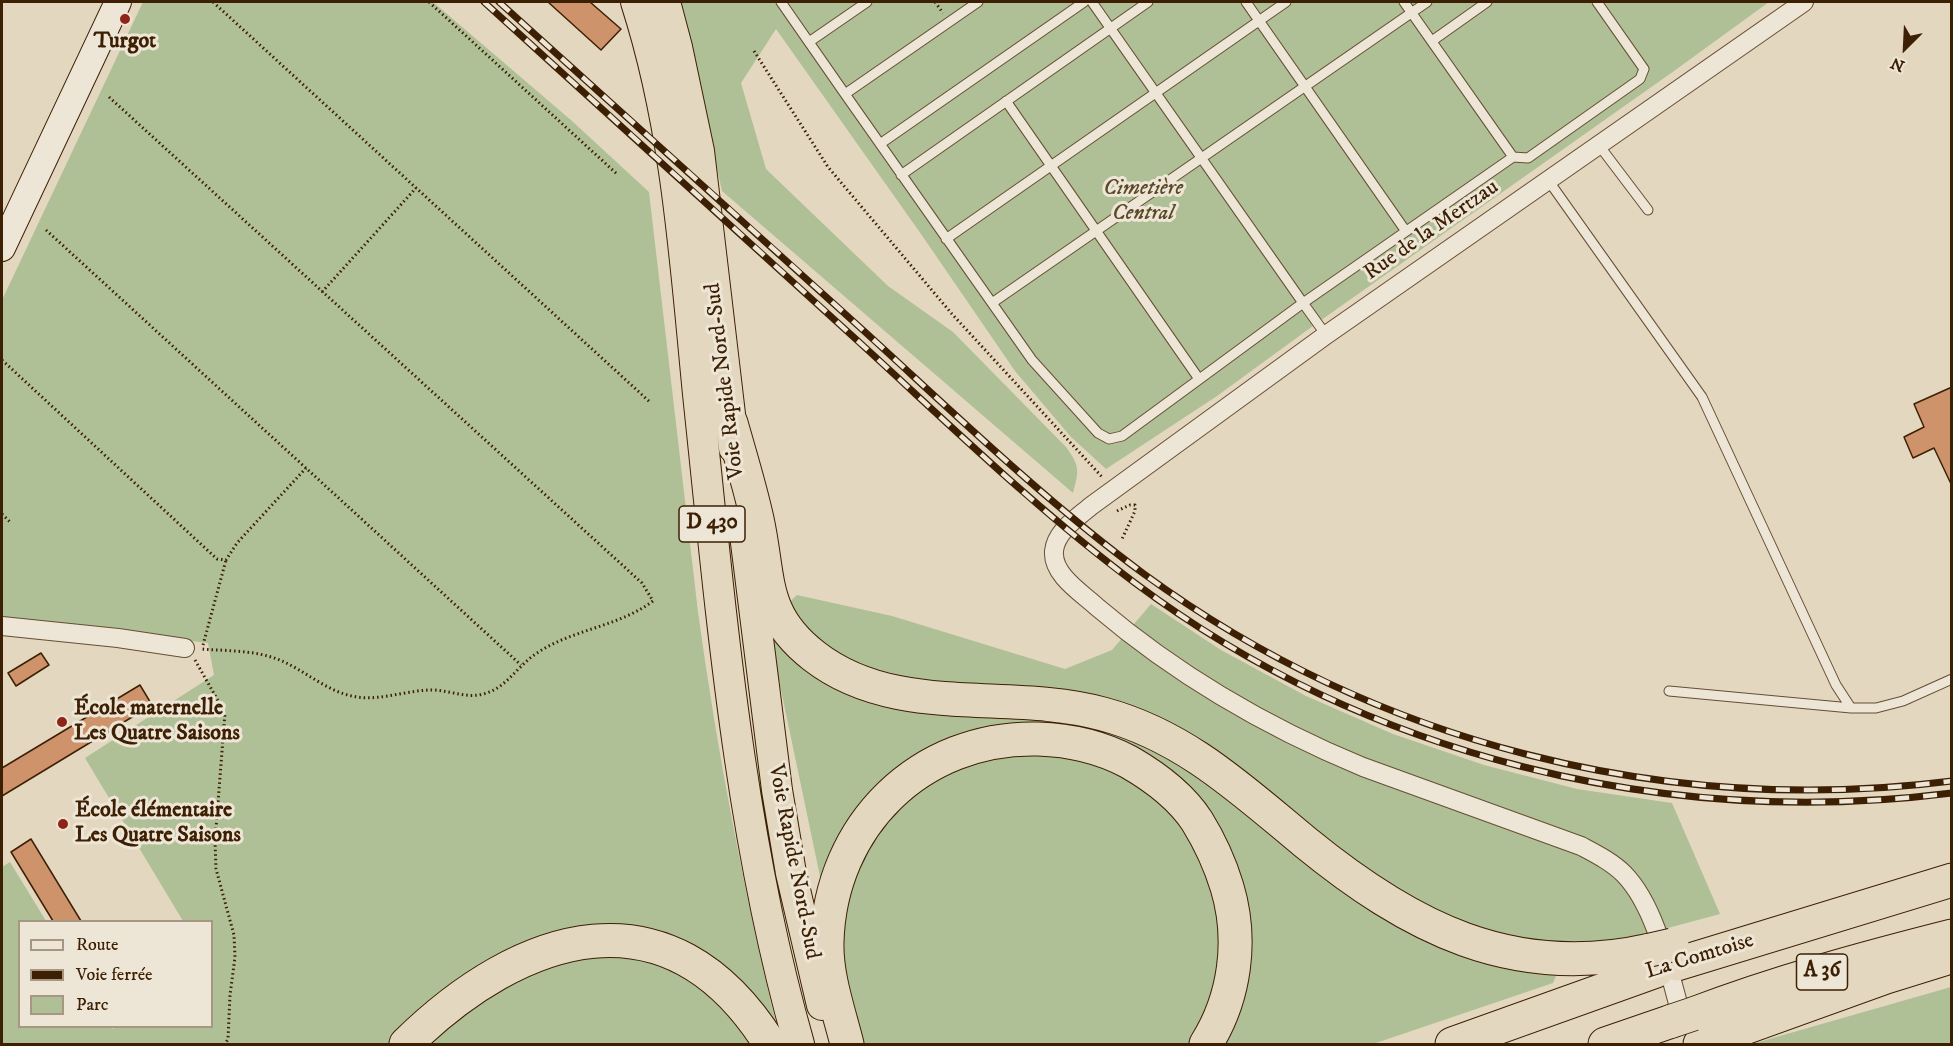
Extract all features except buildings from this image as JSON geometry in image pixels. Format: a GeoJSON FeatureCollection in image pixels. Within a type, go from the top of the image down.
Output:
{"type":"FeatureCollection","features":[{"type":"Feature","properties":{"kind":"highway","name":"Voie Rapide Nord-Sud"},"geometry":{"type":"LineString","coordinates":[[636,2],[657,72],[671,148],[732,704],[745,790],[775,954],[799,1044]]}},
{"type":"Feature","properties":{"kind":"highway","name":"Voie Rapide Nord-Sud"},"geometry":{"type":"LineString","coordinates":[[664,2],[677,47],[699,151],[764,697],[779,800],[791,873],[832,1044]]}},
{"type":"Feature","properties":{"kind":"highway"},"geometry":{"type":"LineString","coordinates":[[731,423],[758,520],[770,598],[777,614],[791,635],[813,655],[836,671],[864,684],[894,691],[938,698],[1060,705],[1103,714],[1142,727],[1177,744],[1214,767],[1320,854],[1381,899],[1419,921],[1459,939],[1500,951],[1539,957],[1581,959],[1616,956],[1664,957]]}},
{"type":"Feature","properties":{"kind":"highway"},"geometry":{"type":"LineString","coordinates":[[847,1044],[833,986],[827,944],[832,900],[838,878],[859,833],[887,796],[921,769],[941,758],[970,747],[1024,739],[1075,742],[1098,748],[1121,758],[1162,783],[1196,820],[1221,869],[1230,898],[1236,942],[1234,967],[1222,1013],[1206,1044]]}},
{"type":"Feature","properties":{"kind":"highway","name":"La Comtoise"},"geometry":{"type":"LineString","coordinates":[[1452,1044],[1664,957],[1952,880]]}},
{"type":"Feature","properties":{"kind":"highway","name":"A 36"},"geometry":{"type":"LineString","coordinates":[[1605,1044],[1692,1033],[1724,1002],[1882,954],[1952,936]]}},
{"type":"Feature","properties":{"kind":"highway"},"geometry":{"type":"LineString","coordinates":[[406,1044],[457,1000],[511,966],[566,945],[610,939],[652,946],[690,962],[732,995],[770,1044]]}},
{"type":"Feature","properties":{"kind":"highway"},"geometry":{"type":"LineString","coordinates":[[1692,1033],[1952,957]]}},
{"type":"Feature","properties":{"kind":"main road"},"geometry":{"type":"LineString","coordinates":[[2,248],[118,2]]}},
{"type":"Feature","properties":{"kind":"street","name":"Rue de la Mertzau"},"geometry":{"type":"LineString","coordinates":[[1692,1033],[1648,910],[1632,884],[1610,862],[1581,846],[1328,753],[1256,717],[1188,676],[1120,626],[1074,587],[1058,567],[1054,550],[1060,534],[1091,506],[1326,334],[1804,2]]}},
{"type":"Feature","properties":{"kind":"street"},"geometry":{"type":"LineString","coordinates":[[2,626],[194,648]]}},
{"type":"Feature","properties":{"kind":"lane"},"geometry":{"type":"LineString","coordinates":[[781,2],[1032,360],[1098,433],[1108,439],[1122,435],[1405,230],[1513,157],[1528,158],[1640,79],[1644,69],[1597,2]]}},
{"type":"Feature","properties":{"kind":"lane"},"geometry":{"type":"LineString","coordinates":[[809,42],[867,2]]}},
{"type":"Feature","properties":{"kind":"lane"},"geometry":{"type":"LineString","coordinates":[[845,94],[978,2]]}},
{"type":"Feature","properties":{"kind":"lane"},"geometry":{"type":"LineString","coordinates":[[880,144],[1084,2]]}},
{"type":"Feature","properties":{"kind":"lane"},"geometry":{"type":"LineString","coordinates":[[1092,2],[1326,334]]}},
{"type":"Feature","properties":{"kind":"lane"},"geometry":{"type":"LineString","coordinates":[[901,174],[1148,2]]}},
{"type":"Feature","properties":{"kind":"lane"},"geometry":{"type":"LineString","coordinates":[[1246,2],[1405,230]]}},
{"type":"Feature","properties":{"kind":"lane"},"geometry":{"type":"LineString","coordinates":[[946,239],[1286,2]]}},
{"type":"Feature","properties":{"kind":"lane"},"geometry":{"type":"LineString","coordinates":[[1404,2],[1513,157]]}},
{"type":"Feature","properties":{"kind":"lane"},"geometry":{"type":"LineString","coordinates":[[992,303],[1427,2]]}},
{"type":"Feature","properties":{"kind":"lane"},"geometry":{"type":"LineString","coordinates":[[1432,41],[1487,2]]}},
{"type":"Feature","properties":{"kind":"lane"},"geometry":{"type":"LineString","coordinates":[[1006,101],[1199,379]]}},
{"type":"Feature","properties":{"kind":"lane"},"geometry":{"type":"LineString","coordinates":[[1598,144],[1648,210]]}},
{"type":"Feature","properties":{"kind":"lane"},"geometry":{"type":"LineString","coordinates":[[1548,180],[1702,397],[1836,685],[1851,708]]}},
{"type":"Feature","properties":{"kind":"lane"},"geometry":{"type":"LineString","coordinates":[[1669,691],[1851,708],[1876,708],[1903,701],[1952,679]]}},
{"type":"Feature","properties":{"kind":"path"},"geometry":{"type":"LineString","coordinates":[[213,2],[651,403]]}},
{"type":"Feature","properties":{"kind":"path"},"geometry":{"type":"LineString","coordinates":[[429,2],[617,174]]}},
{"type":"Feature","properties":{"kind":"path"},"geometry":{"type":"LineString","coordinates":[[754,51],[828,167],[952,314],[1114,490]]}},
{"type":"Feature","properties":{"kind":"path"},"geometry":{"type":"LineString","coordinates":[[109,97],[642,583],[653,601],[640,610],[607,625],[564,638],[536,653],[500,687],[482,695],[430,690],[397,695],[352,696],[281,661],[252,652],[194,648]]}},
{"type":"Feature","properties":{"kind":"path"},"geometry":{"type":"LineString","coordinates":[[322,292],[416,188]]}},
{"type":"Feature","properties":{"kind":"path"},"geometry":{"type":"LineString","coordinates":[[46,230],[521,665]]}},
{"type":"Feature","properties":{"kind":"path"},"geometry":{"type":"LineString","coordinates":[[2,360],[217,559],[226,560]]}},
{"type":"Feature","properties":{"kind":"path"},"geometry":{"type":"LineString","coordinates":[[225,1044],[228,1039],[235,957],[234,935],[216,869],[217,808],[225,713],[218,696],[196,661],[194,648],[226,560],[237,543],[306,468]]}},
{"type":"Feature","properties":{"kind":"path"},"geometry":{"type":"LineString","coordinates":[[1122,539],[1135,511]]}},
{"type":"Feature","properties":{"kind":"path"},"geometry":{"type":"LineString","coordinates":[[2,514],[10,522]]}},
{"type":"Feature","properties":{"kind":"green space"},"geometry":{"type":"Polygon","coordinates":[[[143,2],[433,2],[572,121],[649,192],[698,612],[714,721],[756,937],[781,1044],[2,1044],[2,867],[10,862],[45,920],[18,920],[18,1028],[213,1028],[213,920],[182,920],[85,758],[214,675],[208,643],[2,619],[2,300],[143,2]]]}},
{"type":"Feature","properties":{"kind":"green space","name":"Cimetière Central"},"geometry":{"type":"Polygon","coordinates":[[[677,2],[1769,2],[1217,396],[1106,469],[1071,437],[1015,371],[776,29],[741,83],[766,169],[888,286],[953,332],[1066,447],[1077,469],[1073,493],[722,191],[677,2]]]}},
{"type":"Feature","properties":{"kind":"green space"},"geometry":{"type":"Polygon","coordinates":[[[797,595],[892,616],[1065,669],[1112,650],[1151,604],[1221,650],[1306,696],[1393,734],[1484,765],[1577,789],[1672,803],[1720,914],[1642,935],[1569,945],[1553,983],[1373,1044],[858,1044],[844,991],[767,623],[797,595]]]}},
{"type":"Feature","properties":{"kind":"green space"},"geometry":{"type":"Polygon","coordinates":[[[1951,987],[1951,1044],[1752,1044],[1951,987]]]}},
{"type":"Feature","properties":{"kind":"railway"},"geometry":{"type":"LineString","coordinates":[[484,2],[1028,496],[1135,583],[1225,643],[1320,694],[1420,735],[1523,767],[1628,788],[1736,800],[1844,801],[1952,793]]}},
{"type":"Feature","properties":{"kind":"railway"},"geometry":{"type":"LineString","coordinates":[[499,2],[1036,487],[1144,574],[1234,633],[1328,683],[1427,724],[1528,755],[1632,776],[1738,788],[1845,789],[1952,781]]}},
{"type":"Feature","properties":{"kind":"place","name":"Turgot"},"geometry":{"type":"Point","coordinates":[125,19]}},
{"type":"Feature","properties":{"kind":"place","name":"École maternelle Les Quatre Saisons"},"geometry":{"type":"Point","coordinates":[62,722]}},
{"type":"Feature","properties":{"kind":"place","name":"École élémentaire Les Quatre Saisons"},"geometry":{"type":"Point","coordinates":[63,824]}}]}
